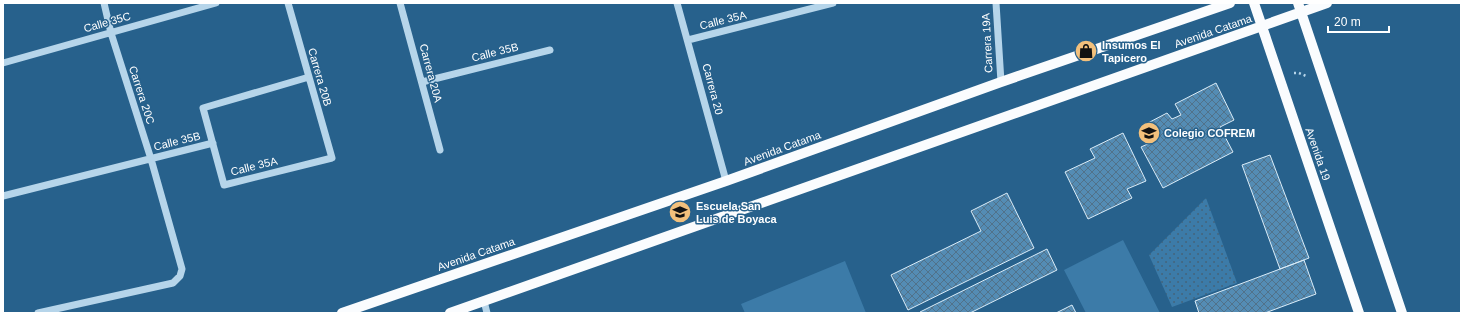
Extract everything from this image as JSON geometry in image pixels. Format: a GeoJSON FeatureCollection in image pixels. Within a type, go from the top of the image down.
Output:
{"type":"FeatureCollection","features":[{"type":"Feature","properties":{"kind":"main road","name":"Avenida Catama"},"geometry":{"type":"LineString","coordinates":[[342,313],[726,181],[1001,82],[1230,3]]}},
{"type":"Feature","properties":{"kind":"main road","name":"Avenida 19"},"geometry":{"type":"LineString","coordinates":[[1254,3],[1359,313]]}},
{"type":"Feature","properties":{"kind":"main road","name":"Avenida Catama"},"geometry":{"type":"LineString","coordinates":[[450,313],[1262,26],[1300,8],[1327,3]]}},
{"type":"Feature","properties":{"kind":"main road"},"geometry":{"type":"LineString","coordinates":[[1300,8],[1402,313]]}},
{"type":"Feature","properties":{"kind":"street","name":"Carrera 20C"},"geometry":{"type":"LineString","coordinates":[[38,313],[173,283],[180,276],[182,269],[151,159],[111,33],[104,3]]}},
{"type":"Feature","properties":{"kind":"street","name":"Calle 35C"},"geometry":{"type":"LineString","coordinates":[[3,63],[216,3]]}},
{"type":"Feature","properties":{"kind":"street","name":"Carrera 20B"},"geometry":{"type":"LineString","coordinates":[[288,3],[332,158]]}},
{"type":"Feature","properties":{"kind":"street","name":"Carrera 20A"},"geometry":{"type":"LineString","coordinates":[[400,3],[440,150]]}},
{"type":"Feature","properties":{"kind":"street","name":"Carrera 20"},"geometry":{"type":"LineString","coordinates":[[677,3],[726,181]]}},
{"type":"Feature","properties":{"kind":"street","name":"Calle 35A"},"geometry":{"type":"LineString","coordinates":[[688,40],[833,3]]}},
{"type":"Feature","properties":{"kind":"street","name":"Carrera 19A"},"geometry":{"type":"LineString","coordinates":[[996,3],[1001,82]]}},
{"type":"Feature","properties":{"kind":"street","name":"Calle 35B"},"geometry":{"type":"LineString","coordinates":[[422,82],[550,50]]}},
{"type":"Feature","properties":{"kind":"street","name":"Calle 35B"},"geometry":{"type":"LineString","coordinates":[[3,196],[213,143],[203,108],[309,77]]}},
{"type":"Feature","properties":{"kind":"street","name":"Calle 35A"},"geometry":{"type":"LineString","coordinates":[[213,143],[224,185],[332,158]]}},
{"type":"Feature","properties":{"kind":"street"},"geometry":{"type":"LineString","coordinates":[[484,301],[488,313]]}},
{"type":"Feature","properties":{"kind":"shaded area"},"geometry":{"type":"Polygon","coordinates":[[[1206,198],[1237,283],[1172,307],[1149,255],[1206,198]]]}},
{"type":"Feature","properties":{"kind":"shaded area"},"geometry":{"type":"Polygon","coordinates":[[[1123,240],[1160,313],[1086,313],[1064,270],[1123,240]]]}},
{"type":"Feature","properties":{"kind":"shaded area"},"geometry":{"type":"Polygon","coordinates":[[[845,261],[866,313],[745,313],[741,304],[845,261]]]}},
{"type":"Feature","properties":{"kind":"building"},"geometry":{"type":"Polygon","coordinates":[[[1216,83],[1234,120],[1220,127],[1233,152],[1163,188],[1141,147],[1150,143],[1146,124],[1167,113],[1172,119],[1181,115],[1175,104],[1216,83]]]}},
{"type":"Feature","properties":{"kind":"building"},"geometry":{"type":"Polygon","coordinates":[[[1123,133],[1146,181],[1127,189],[1132,198],[1088,219],[1065,172],[1095,158],[1090,149],[1123,133]]]}},
{"type":"Feature","properties":{"kind":"building"},"geometry":{"type":"Polygon","coordinates":[[[1270,155],[1309,258],[1280,269],[1242,165],[1270,155]]]}},
{"type":"Feature","properties":{"kind":"building"},"geometry":{"type":"Polygon","coordinates":[[[1007,193],[1034,248],[908,310],[891,275],[981,231],[971,211],[1007,193]]]}},
{"type":"Feature","properties":{"kind":"building"},"geometry":{"type":"Polygon","coordinates":[[[1047,249],[1057,270],[970,313],[920,312],[1047,249]]]}},
{"type":"Feature","properties":{"kind":"building"},"geometry":{"type":"Polygon","coordinates":[[[1304,260],[1316,294],[1265,313],[1199,313],[1195,301],[1304,260]]]}},
{"type":"Feature","properties":{"kind":"building"},"geometry":{"type":"Polygon","coordinates":[[[1072,305],[1076,313],[1056,313],[1072,305]]]}},
{"type":"Feature","properties":{"kind":"place","name":"Insumos El Tapicero"},"geometry":{"type":"Point","coordinates":[1086,51]}},
{"type":"Feature","properties":{"kind":"place","name":"Colegio COFREM"},"geometry":{"type":"Point","coordinates":[1149,133]}},
{"type":"Feature","properties":{"kind":"place","name":"Escuela San Luis de Boyaca"},"geometry":{"type":"Point","coordinates":[680,212]}}]}
